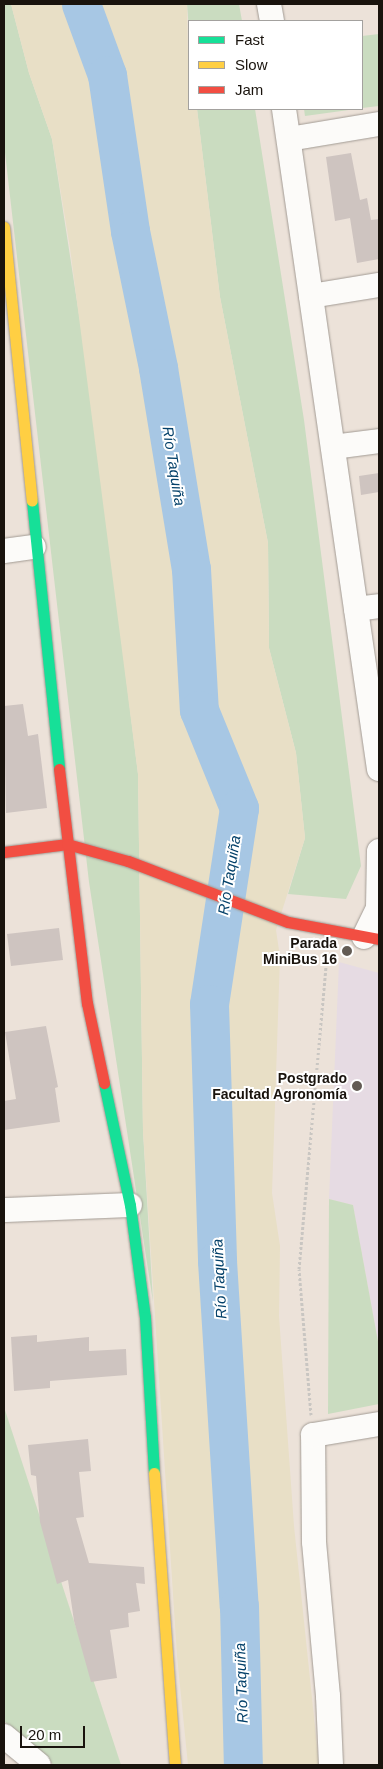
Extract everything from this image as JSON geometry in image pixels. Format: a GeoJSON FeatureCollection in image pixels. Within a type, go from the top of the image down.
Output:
{"type":"FeatureCollection","features":[{"type":"Feature","properties":{"kind":"street"},"geometry":{"type":"LineString","coordinates":[[269,4],[272,20]]}},
{"type":"Feature","properties":{"kind":"street"},"geometry":{"type":"LineString","coordinates":[[284,110],[333,447],[368,607],[379,769]]}},
{"type":"Feature","properties":{"kind":"street"},"geometry":{"type":"LineString","coordinates":[[288,138],[379,124]]}},
{"type":"Feature","properties":{"kind":"street"},"geometry":{"type":"LineString","coordinates":[[4,227],[34,547],[67,844],[87,1003],[130,1205],[146,1317],[163,1618],[175,1765]]}},
{"type":"Feature","properties":{"kind":"street"},"geometry":{"type":"LineString","coordinates":[[311,296],[379,285]]}},
{"type":"Feature","properties":{"kind":"street"},"geometry":{"type":"LineString","coordinates":[[333,447],[379,441]]}},
{"type":"Feature","properties":{"kind":"street"},"geometry":{"type":"LineString","coordinates":[[4,551],[34,547]]}},
{"type":"Feature","properties":{"kind":"street"},"geometry":{"type":"LineString","coordinates":[[4,852],[67,844],[128,861],[288,922],[329,932],[372,938],[378,908],[379,851]]}},
{"type":"Feature","properties":{"kind":"street"},"geometry":{"type":"LineString","coordinates":[[4,1210],[130,1205]]}},
{"type":"Feature","properties":{"kind":"street"},"geometry":{"type":"LineString","coordinates":[[331,1765],[328,1696],[314,1542],[313,1435],[379,1424]]}},
{"type":"Feature","properties":{"kind":"street"},"geometry":{"type":"LineString","coordinates":[[4,1736],[39,1765]]}},
{"type":"Feature","properties":{"kind":"path"},"geometry":{"type":"LineString","coordinates":[[313,1435],[299,1269],[329,932]]}},
{"type":"Feature","properties":{"kind":"shaded area","name":"Postgrado Facultad Agronomía"},"geometry":{"type":"Polygon","coordinates":[[[339,962],[379,973],[379,1347],[353,1205],[329,1199],[339,962]]]}},
{"type":"Feature","properties":{"kind":"green space"},"geometry":{"type":"Polygon","coordinates":[[[4,4],[11,4],[29,73],[52,139],[90,386],[138,774],[143,1131],[153,1302],[89,882],[4,144],[4,4]]]}},
{"type":"Feature","properties":{"kind":"green space"},"geometry":{"type":"Polygon","coordinates":[[[187,4],[239,4],[242,20],[188,20],[187,4]]]}},
{"type":"Feature","properties":{"kind":"green space"},"geometry":{"type":"Polygon","coordinates":[[[379,34],[379,106],[363,108],[363,36],[379,34]]]}},
{"type":"Feature","properties":{"kind":"green space"},"geometry":{"type":"Polygon","coordinates":[[[197,110],[255,110],[304,420],[361,866],[346,899],[288,894],[305,838],[296,753],[269,648],[268,543],[220,297],[197,110]]]}},
{"type":"Feature","properties":{"kind":"green space"},"geometry":{"type":"Polygon","coordinates":[[[304,110],[349,110],[305,116],[304,110]]]}},
{"type":"Feature","properties":{"kind":"green space"},"geometry":{"type":"Polygon","coordinates":[[[329,1199],[353,1205],[379,1347],[379,1404],[328,1414],[329,1199]]]}},
{"type":"Feature","properties":{"kind":"green space"},"geometry":{"type":"Polygon","coordinates":[[[4,1407],[121,1765],[54,1765],[4,1721],[4,1407]]]}},
{"type":"Feature","properties":{"kind":"sand"},"geometry":{"type":"Polygon","coordinates":[[[11,4],[187,4],[188,110],[197,110],[220,297],[268,543],[269,648],[296,753],[305,838],[276,930],[280,957],[272,1193],[280,1246],[279,1316],[294,1526],[319,1765],[188,1765],[177,1656],[143,1131],[138,774],[70,248],[52,139],[29,73],[11,4]]]}},
{"type":"Feature","properties":{"kind":"building"},"geometry":{"type":"Polygon","coordinates":[[[351,153],[360,200],[367,198],[371,220],[379,219],[379,259],[357,263],[350,218],[335,221],[326,157],[351,153]]]}},
{"type":"Feature","properties":{"kind":"building"},"geometry":{"type":"Polygon","coordinates":[[[379,473],[379,492],[361,495],[359,476],[379,473]]]}},
{"type":"Feature","properties":{"kind":"building"},"geometry":{"type":"Polygon","coordinates":[[[23,704],[28,736],[38,734],[47,808],[6,813],[4,706],[23,704]]]}},
{"type":"Feature","properties":{"kind":"building"},"geometry":{"type":"Polygon","coordinates":[[[59,928],[63,960],[11,966],[7,934],[59,928]]]}},
{"type":"Feature","properties":{"kind":"building"},"geometry":{"type":"Polygon","coordinates":[[[46,1026],[58,1087],[55,1088],[60,1122],[4,1130],[4,1101],[16,1099],[5,1032],[46,1026]]]}},
{"type":"Feature","properties":{"kind":"building"},"geometry":{"type":"Polygon","coordinates":[[[37,1335],[37,1342],[89,1337],[89,1351],[126,1349],[127,1375],[50,1381],[50,1388],[14,1391],[11,1337],[37,1335]]]}},
{"type":"Feature","properties":{"kind":"building"},"geometry":{"type":"Polygon","coordinates":[[[88,1439],[91,1471],[79,1472],[84,1517],[76,1518],[89,1563],[144,1567],[145,1584],[136,1583],[140,1611],[128,1613],[129,1627],[110,1630],[117,1678],[91,1682],[74,1621],[68,1580],[57,1584],[40,1522],[36,1476],[31,1475],[28,1445],[88,1439]]]}},
{"type":"Feature","properties":{"kind":"waterway","name":"Río Taquiña"},"geometry":{"type":"LineString","coordinates":[[81,4],[107,75],[130,231],[158,368],[191,569],[199,710],[239,808],[209,1004],[217,1261],[239,1606],[243,1765]]}},
{"type":"Feature","properties":{"kind":"traffic: fast"},"geometry":{"type":"LineString","coordinates":[[32,501],[59,769]]}},
{"type":"Feature","properties":{"kind":"traffic: fast"},"geometry":{"type":"LineString","coordinates":[[104,1083],[130,1205],[145,1317],[154,1473]]}},
{"type":"Feature","properties":{"kind":"traffic: slow"},"geometry":{"type":"LineString","coordinates":[[4,227],[32,501]]}},
{"type":"Feature","properties":{"kind":"traffic: slow"},"geometry":{"type":"LineString","coordinates":[[154,1473],[175,1765]]}},
{"type":"Feature","properties":{"kind":"traffic: jam"},"geometry":{"type":"LineString","coordinates":[[59,769],[87,1003],[104,1083]]}},
{"type":"Feature","properties":{"kind":"traffic: jam"},"geometry":{"type":"LineString","coordinates":[[4,852],[67,844],[128,861],[288,922],[379,939]]}},
{"type":"Feature","properties":{"kind":"place","name":"Parada MiniBus 16"},"geometry":{"type":"Point","coordinates":[347,951]}},
{"type":"Feature","properties":{"kind":"place","name":"Postgrado Facultad Agronomía"},"geometry":{"type":"Point","coordinates":[357,1086]}}]}
